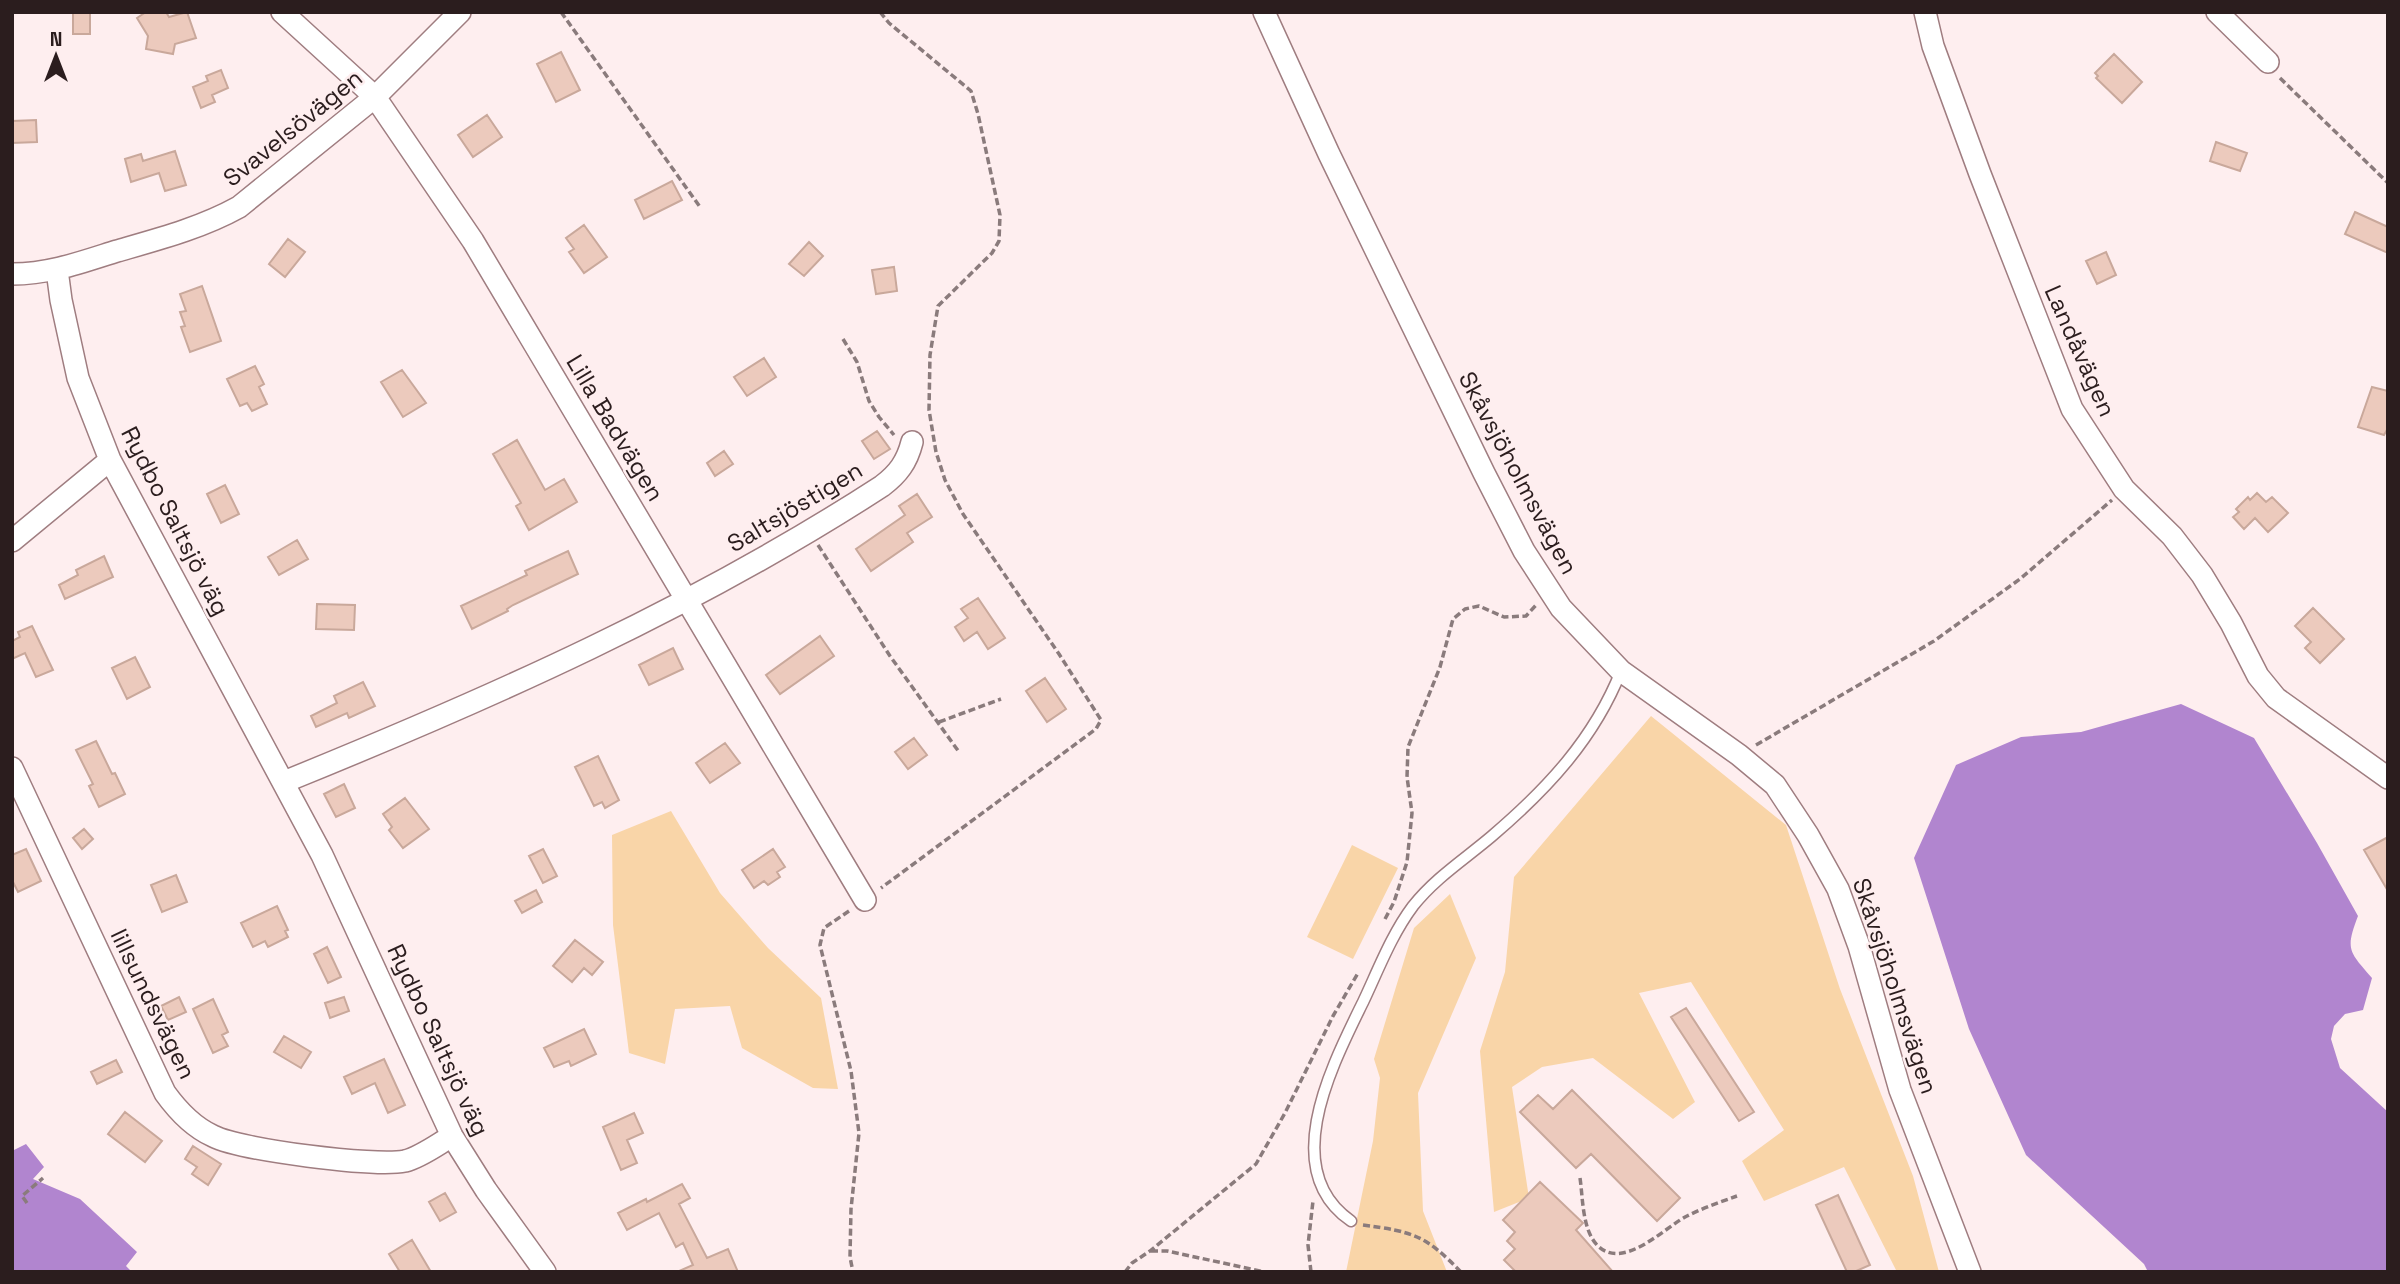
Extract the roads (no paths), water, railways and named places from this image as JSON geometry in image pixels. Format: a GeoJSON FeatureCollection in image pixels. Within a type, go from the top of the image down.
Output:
{"type":"FeatureCollection","features":[{"type":"Feature","properties":{"kind":"street","name":"Lilla Badvägen"},"geometry":{"type":"LineString","coordinates":[[282,12],[375,97],[473,241],[865,900]]}},
{"type":"Feature","properties":{"kind":"street","name":"Svavelsövägen"},"geometry":{"type":"LineString","coordinates":[[12,274],[57,270],[179,233],[230,212],[249,200],[375,97],[460,12]]}},
{"type":"Feature","properties":{"kind":"street","name":"Skåvsjöholmsvägen"},"geometry":{"type":"LineString","coordinates":[[1264,12],[1329,154],[1524,551],[1561,608],[1621,671],[1739,755],[1775,785],[1808,835],[1838,889],[1859,946],[1900,1090],[1970,1272]]}},
{"type":"Feature","properties":{"kind":"street","name":"Landåvägen"},"geometry":{"type":"LineString","coordinates":[[1925,12],[1942,71],[2072,409],[2124,489],[2172,536],[2202,575],[2258,676],[2276,698],[2388,778]]}},
{"type":"Feature","properties":{"kind":"street"},"geometry":{"type":"LineString","coordinates":[[2217,12],[2273,69]]}},
{"type":"Feature","properties":{"kind":"street","name":"Rydbo Saltsjö väg"},"geometry":{"type":"LineString","coordinates":[[57,270],[78,378],[110,460],[284,782],[344,902],[452,1136],[486,1190],[545,1272]]}},
{"type":"Feature","properties":{"kind":"street","name":"Saltsjöstigen"},"geometry":{"type":"LineString","coordinates":[[687,600],[810,532],[891,479],[905,463],[911,447]]}},
{"type":"Feature","properties":{"kind":"street"},"geometry":{"type":"LineString","coordinates":[[12,541],[110,460]]}},
{"type":"Feature","properties":{"kind":"street"},"geometry":{"type":"LineString","coordinates":[[284,782],[441,718],[640,625],[687,600]]}},
{"type":"Feature","properties":{"kind":"street","name":"lillsundsvägen"},"geometry":{"type":"LineString","coordinates":[[12,768],[165,1093],[194,1124],[213,1137],[244,1146],[348,1160],[385,1162],[413,1158],[452,1136]]}},
{"type":"Feature","properties":{"kind":"lane"},"geometry":{"type":"LineString","coordinates":[[1351,1222],[1332,1205],[1316,1173],[1315,1140],[1316,1120],[1325,1089],[1352,1024],[1404,919],[1434,883],[1494,835],[1541,791],[1579,749],[1608,704],[1621,671]]}}]}
